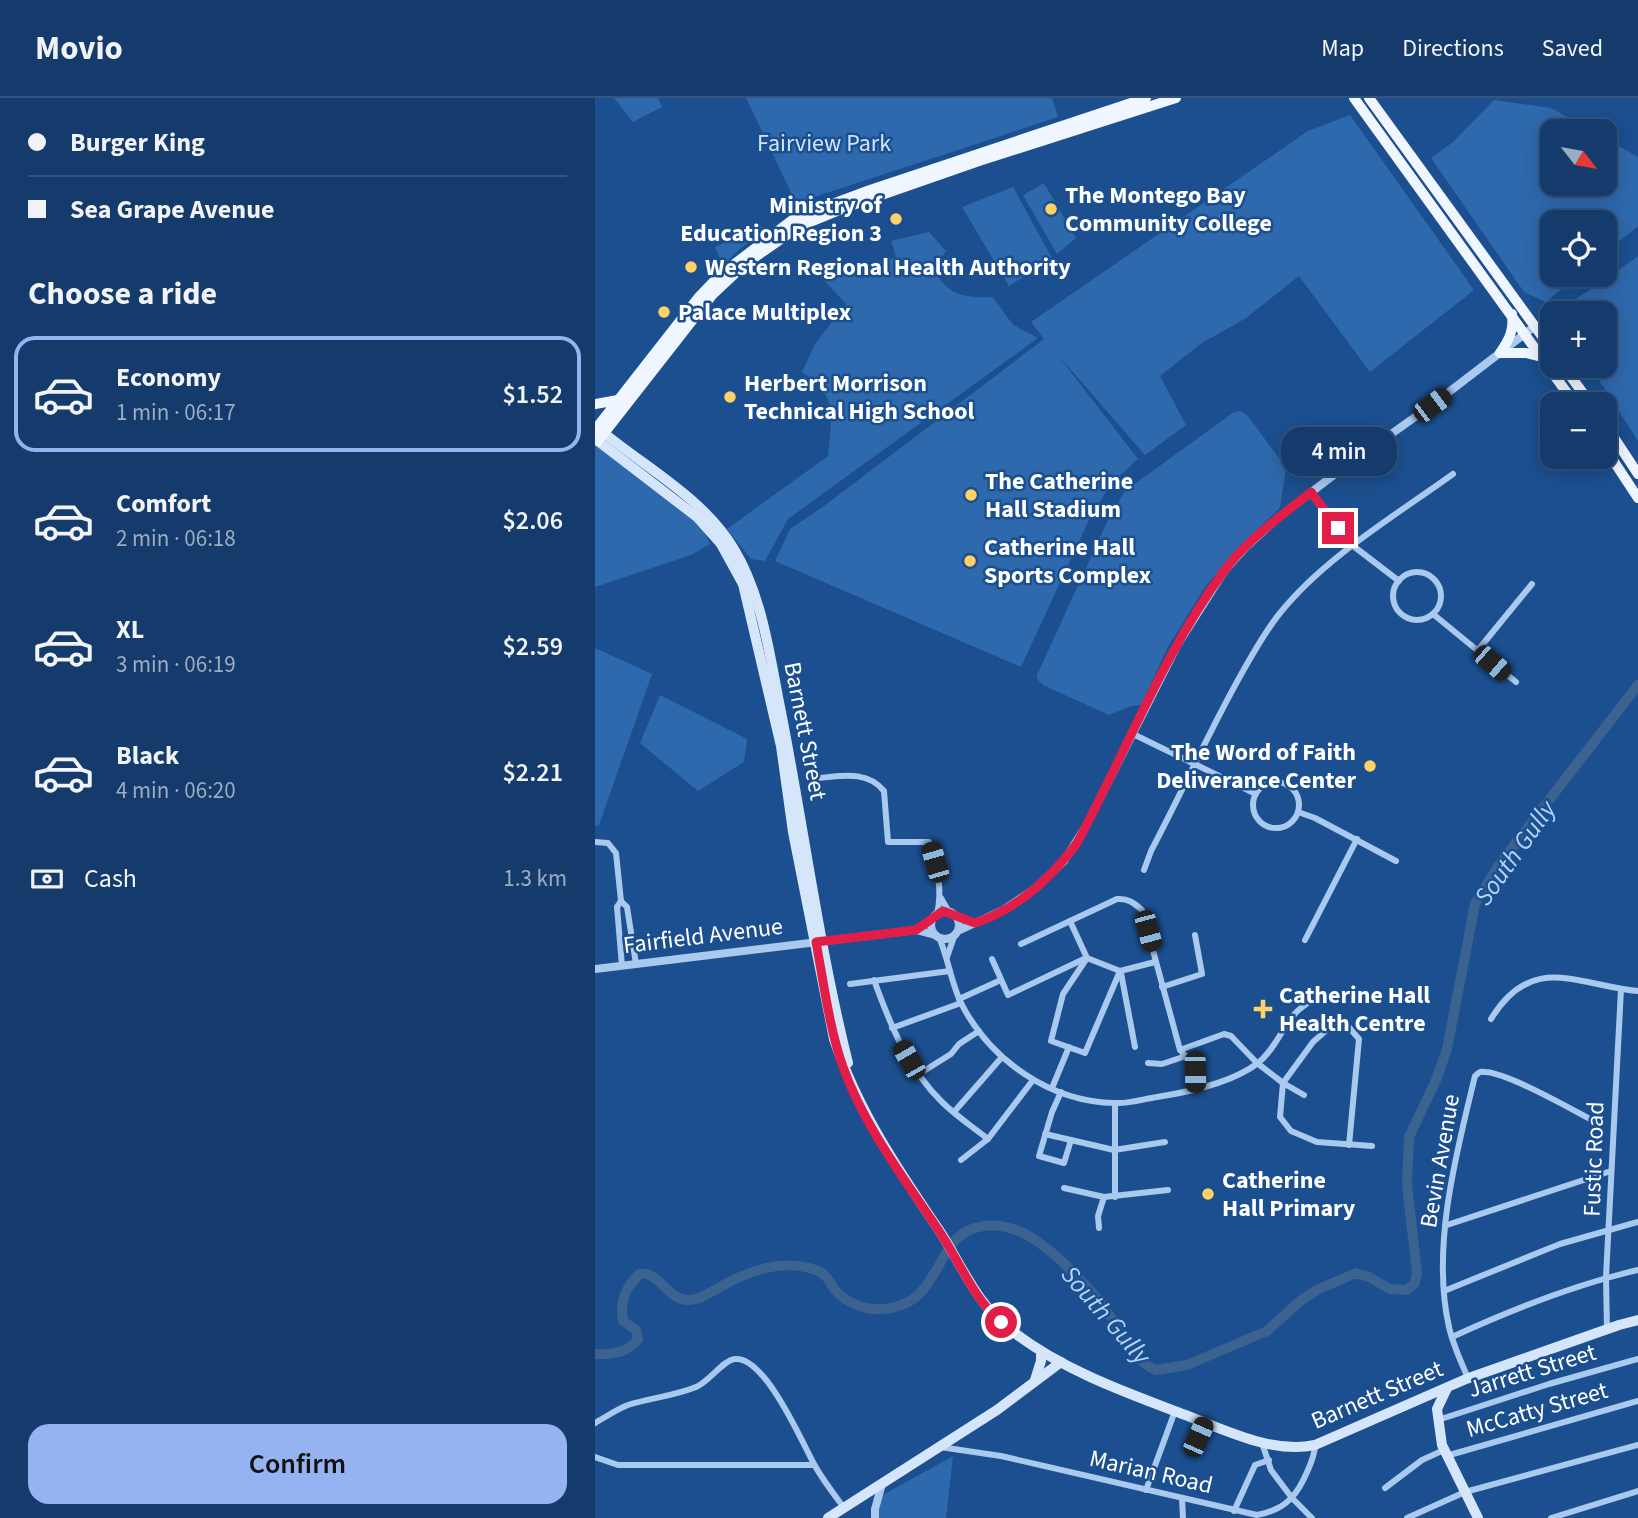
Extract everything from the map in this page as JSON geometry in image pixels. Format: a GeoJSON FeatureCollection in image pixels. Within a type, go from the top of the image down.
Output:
{"type":"FeatureCollection","features":[{"type":"Feature","properties":{"kind":"main road"},"geometry":{"type":"LineString","coordinates":[[597,433],[618,400],[698,298],[720,275],[795,218],[870,190],[1146,98]]}},
{"type":"Feature","properties":{"kind":"main road"},"geometry":{"type":"LineString","coordinates":[[597,433],[713,295],[745,264],[800,226],[979,161],[1176,98]]}},
{"type":"Feature","properties":{"kind":"main road"},"geometry":{"type":"LineString","coordinates":[[1354,98],[1512,314],[1540,339]]}},
{"type":"Feature","properties":{"kind":"main road"},"geometry":{"type":"LineString","coordinates":[[1370,98],[1531,330],[1540,352]]}},
{"type":"Feature","properties":{"kind":"main road"},"geometry":{"type":"LineString","coordinates":[[1500,353],[1510,338],[1514,325],[1512,314]]}},
{"type":"Feature","properties":{"kind":"main road"},"geometry":{"type":"LineString","coordinates":[[1500,353],[1526,353],[1540,356]]}},
{"type":"Feature","properties":{"kind":"main road"},"geometry":{"type":"LineString","coordinates":[[595,404],[618,400]]}},
{"type":"Feature","properties":{"kind":"main road","name":"Barnett Street"},"geometry":{"type":"LineString","coordinates":[[597,433],[646,464],[711,518],[734,548],[750,579],[762,621],[780,708],[834,1039],[856,1096],[883,1146],[985,1306],[1012,1331],[1041,1352],[1110,1386],[1262,1443],[1299,1449],[1315,1446],[1468,1378],[1638,1320]]}},
{"type":"Feature","properties":{"kind":"main road"},"geometry":{"type":"LineString","coordinates":[[1617,442],[1638,474]]}},
{"type":"Feature","properties":{"kind":"main road"},"geometry":{"type":"LineString","coordinates":[[1617,466],[1638,498]]}},
{"type":"Feature","properties":{"kind":"main road"},"geometry":{"type":"LineString","coordinates":[[1035,1380],[1041,1352]]}},
{"type":"Feature","properties":{"kind":"main road"},"geometry":{"type":"LineString","coordinates":[[839,1514],[997,1410],[1061,1362]]}},
{"type":"Feature","properties":{"kind":"main road"},"geometry":{"type":"LineString","coordinates":[[1447,1388],[1438,1414],[1445,1453],[1478,1518]]}},
{"type":"Feature","properties":{"kind":"main road"},"geometry":{"type":"LineString","coordinates":[[1418,1400],[1438,1414]]}},
{"type":"Feature","properties":{"kind":"street"},"geometry":{"type":"LineString","coordinates":[[916,930],[947,938],[1003,911],[1036,888],[1064,861],[1077,843],[1178,644],[1225,570],[1279,517],[1531,330]]}},
{"type":"Feature","properties":{"kind":"street"},"geometry":{"type":"LineString","coordinates":[[1144,870],[1225,704],[1253,652],[1274,621],[1298,591],[1352,545],[1453,474]]}},
{"type":"Feature","properties":{"kind":"street"},"geometry":{"type":"LineString","coordinates":[[1311,492],[1352,545],[1399,581]]}},
{"type":"Feature","properties":{"kind":"street"},"geometry":{"type":"LineString","coordinates":[[1413,573],[1426,574],[1432,578],[1441,596],[1433,614],[1413,620],[1400,613],[1394,601],[1395,587],[1399,581],[1413,573]]}},
{"type":"Feature","properties":{"kind":"street"},"geometry":{"type":"LineString","coordinates":[[1478,650],[1532,584]]}},
{"type":"Feature","properties":{"kind":"street"},"geometry":{"type":"LineString","coordinates":[[1433,614],[1517,682]]}},
{"type":"Feature","properties":{"kind":"street"},"geometry":{"type":"LineString","coordinates":[[1133,734],[1256,794]]}},
{"type":"Feature","properties":{"kind":"street"},"geometry":{"type":"LineString","coordinates":[[819,778],[858,775],[878,784],[884,790],[888,842],[929,842],[940,880],[941,898],[932,927],[947,957],[960,1001],[979,1031],[1002,1057],[1033,1080],[1061,1092],[1115,1103],[1195,1089],[1218,1082],[1257,1063],[1274,1045],[1292,1016],[1309,1002]]}},
{"type":"Feature","properties":{"kind":"street"},"geometry":{"type":"LineString","coordinates":[[1274,782],[1288,785],[1298,796],[1298,812],[1285,826],[1276,828],[1266,825],[1255,814],[1253,804],[1261,788],[1274,782]]}},
{"type":"Feature","properties":{"kind":"street"},"geometry":{"type":"LineString","coordinates":[[1298,812],[1357,839],[1396,861]]}},
{"type":"Feature","properties":{"kind":"street"},"geometry":{"type":"LineString","coordinates":[[1305,940],[1357,839]]}},
{"type":"Feature","properties":{"kind":"street"},"geometry":{"type":"LineString","coordinates":[[595,842],[605,841],[615,848],[621,901],[627,907],[636,964]]}},
{"type":"Feature","properties":{"kind":"street"},"geometry":{"type":"LineString","coordinates":[[941,898],[959,922],[947,957]]}},
{"type":"Feature","properties":{"kind":"street"},"geometry":{"type":"LineString","coordinates":[[1021,944],[1117,899],[1124,898],[1133,902],[1142,910],[1180,1050],[1195,1072],[1195,1089]]}},
{"type":"Feature","properties":{"kind":"street"},"geometry":{"type":"LineString","coordinates":[[621,901],[617,907],[622,966]]}},
{"type":"Feature","properties":{"kind":"street"},"geometry":{"type":"LineString","coordinates":[[916,930],[935,916],[953,914],[975,923]]}},
{"type":"Feature","properties":{"kind":"street"},"geometry":{"type":"LineString","coordinates":[[1070,922],[1087,958],[1120,971],[1155,962]]}},
{"type":"Feature","properties":{"kind":"street","name":"Fairfield Avenue"},"geometry":{"type":"LineString","coordinates":[[595,969],[916,930]]}},
{"type":"Feature","properties":{"kind":"street"},"geometry":{"type":"LineString","coordinates":[[1163,987],[1202,974],[1195,935]]}},
{"type":"Feature","properties":{"kind":"street"},"geometry":{"type":"LineString","coordinates":[[992,959],[1008,995],[1087,958]]}},
{"type":"Feature","properties":{"kind":"street"},"geometry":{"type":"LineString","coordinates":[[1087,958],[1063,994],[1051,1041],[1085,1054],[1120,971]]}},
{"type":"Feature","properties":{"kind":"street"},"geometry":{"type":"LineString","coordinates":[[850,984],[950,971]]}},
{"type":"Feature","properties":{"kind":"street"},"geometry":{"type":"LineString","coordinates":[[1120,971],[1135,1047]]}},
{"type":"Feature","properties":{"kind":"street"},"geometry":{"type":"LineString","coordinates":[[1491,1019],[1514,990],[1547,977],[1638,991]]}},
{"type":"Feature","properties":{"kind":"street"},"geometry":{"type":"LineString","coordinates":[[874,980],[892,1028],[919,1073],[943,1103],[988,1139]]}},
{"type":"Feature","properties":{"kind":"street"},"geometry":{"type":"LineString","coordinates":[[892,1028],[960,1001],[1001,980]]}},
{"type":"Feature","properties":{"kind":"street","name":"Fustic Road"},"geometry":{"type":"LineString","coordinates":[[1607,1330],[1606,1277],[1621,989]]}},
{"type":"Feature","properties":{"kind":"street"},"geometry":{"type":"LineString","coordinates":[[1349,1144],[1359,1039],[1347,1025],[1330,1027],[1313,1042],[1283,1083],[1280,1117],[1291,1131],[1317,1142],[1373,1146]]}},
{"type":"Feature","properties":{"kind":"street"},"geometry":{"type":"LineString","coordinates":[[919,1073],[951,1054],[959,1044],[979,1031]]}},
{"type":"Feature","properties":{"kind":"street"},"geometry":{"type":"LineString","coordinates":[[1180,1050],[1224,1034],[1231,1036],[1257,1063],[1283,1083],[1304,1094]]}},
{"type":"Feature","properties":{"kind":"street"},"geometry":{"type":"LineString","coordinates":[[1052,1088],[1069,1047]]}},
{"type":"Feature","properties":{"kind":"street"},"geometry":{"type":"LineString","coordinates":[[1148,1063],[1163,1064],[1186,1056]]}},
{"type":"Feature","properties":{"kind":"street"},"geometry":{"type":"LineString","coordinates":[[954,1112],[1002,1057]]}},
{"type":"Feature","properties":{"kind":"street","name":"Bevin Avenue"},"geometry":{"type":"LineString","coordinates":[[1468,1378],[1452,1337],[1442,1266],[1455,1158],[1477,1074],[1488,1072],[1518,1083],[1592,1120]]}},
{"type":"Feature","properties":{"kind":"street"},"geometry":{"type":"LineString","coordinates":[[961,1160],[988,1139],[1033,1080]]}},
{"type":"Feature","properties":{"kind":"street"},"geometry":{"type":"LineString","coordinates":[[1061,1092],[1039,1157],[1064,1163],[1071,1140]]}},
{"type":"Feature","properties":{"kind":"street"},"geometry":{"type":"LineString","coordinates":[[1115,1103],[1115,1197]]}},
{"type":"Feature","properties":{"kind":"street"},"geometry":{"type":"LineString","coordinates":[[1045,1134],[1114,1150],[1164,1142]]}},
{"type":"Feature","properties":{"kind":"street"},"geometry":{"type":"LineString","coordinates":[[1447,1226],[1611,1171]]}},
{"type":"Feature","properties":{"kind":"street"},"geometry":{"type":"LineString","coordinates":[[1064,1188],[1104,1197],[1168,1190]]}},
{"type":"Feature","properties":{"kind":"street"},"geometry":{"type":"LineString","coordinates":[[1099,1228],[1098,1216],[1104,1197]]}},
{"type":"Feature","properties":{"kind":"street"},"geometry":{"type":"LineString","coordinates":[[1444,1291],[1560,1244],[1638,1222]]}},
{"type":"Feature","properties":{"kind":"street"},"geometry":{"type":"LineString","coordinates":[[1452,1337],[1496,1316],[1581,1284],[1638,1270]]}},
{"type":"Feature","properties":{"kind":"street"},"geometry":{"type":"LineString","coordinates":[[595,1423],[628,1405],[695,1388],[734,1359],[744,1361],[755,1368],[780,1400],[839,1514]]}},
{"type":"Feature","properties":{"kind":"street","name":"Jarrett Street"},"geometry":{"type":"LineString","coordinates":[[1438,1414],[1638,1359]]}},
{"type":"Feature","properties":{"kind":"street","name":"McCatty Street"},"geometry":{"type":"LineString","coordinates":[[1385,1488],[1422,1460],[1638,1401]]}},
{"type":"Feature","properties":{"kind":"street"},"geometry":{"type":"LineString","coordinates":[[1146,1490],[1175,1411]]}},
{"type":"Feature","properties":{"kind":"street"},"geometry":{"type":"LineString","coordinates":[[1191,1451],[1204,1422]]}},
{"type":"Feature","properties":{"kind":"street"},"geometry":{"type":"LineString","coordinates":[[1262,1443],[1271,1470],[1292,1498],[1312,1518]]}},
{"type":"Feature","properties":{"kind":"street"},"geometry":{"type":"LineString","coordinates":[[1407,1518],[1465,1492],[1638,1445]]}},
{"type":"Feature","properties":{"kind":"street"},"geometry":{"type":"LineString","coordinates":[[1292,1498],[1308,1470],[1315,1446]]}},
{"type":"Feature","properties":{"kind":"street","name":"Marian Road"},"geometry":{"type":"LineString","coordinates":[[940,1447],[1001,1456],[1257,1515],[1269,1513],[1292,1498]]}},
{"type":"Feature","properties":{"kind":"street"},"geometry":{"type":"LineString","coordinates":[[595,1457],[618,1465],[814,1465]]}},
{"type":"Feature","properties":{"kind":"street"},"geometry":{"type":"LineString","coordinates":[[1234,1511],[1255,1465],[1269,1460]]}},
{"type":"Feature","properties":{"kind":"street"},"geometry":{"type":"LineString","coordinates":[[875,1518],[882,1484]]}},
{"type":"Feature","properties":{"kind":"street"},"geometry":{"type":"LineString","coordinates":[[1551,1518],[1638,1491]]}},
{"type":"Feature","properties":{"kind":"street"},"geometry":{"type":"LineString","coordinates":[[1182,1498],[1183,1518]]}},
{"type":"Feature","properties":{"kind":"green space"},"geometry":{"type":"Polygon","coordinates":[[[614,98],[658,98],[662,107],[633,122],[614,98]]]}},
{"type":"Feature","properties":{"kind":"green space","name":"Fairview Park"},"geometry":{"type":"Polygon","coordinates":[[[746,98],[1052,98],[1058,117],[796,203],[746,98]]]}},
{"type":"Feature","properties":{"kind":"green space"},"geometry":{"type":"Polygon","coordinates":[[[1494,100],[1551,108],[1571,119],[1540,119],[1540,196],[1617,196],[1617,145],[1638,157],[1638,226],[1617,243],[1617,210],[1540,210],[1540,287],[1564,287],[1544,301],[1524,292],[1431,158],[1453,142],[1494,100]]]}},
{"type":"Feature","properties":{"kind":"green space"},"geometry":{"type":"Polygon","coordinates":[[[1350,115],[1474,290],[1370,372],[1299,276],[1246,318],[1202,343],[1160,376],[1186,425],[1145,455],[1057,354],[1138,459],[1110,485],[1089,520],[1021,667],[775,561],[790,529],[1044,339],[1031,322],[1308,131],[1350,115]]]}},
{"type":"Feature","properties":{"kind":"green space"},"geometry":{"type":"Polygon","coordinates":[[[1044,183],[1076,238],[1057,254],[1023,195],[1044,183]]]}},
{"type":"Feature","properties":{"kind":"green space"},"geometry":{"type":"Polygon","coordinates":[[[1013,187],[1052,258],[1009,286],[962,207],[1013,187]]]}},
{"type":"Feature","properties":{"kind":"green space"},"geometry":{"type":"Polygon","coordinates":[[[761,226],[764,233],[743,246],[723,265],[715,247],[761,226]]]}},
{"type":"Feature","properties":{"kind":"green space"},"geometry":{"type":"Polygon","coordinates":[[[929,232],[946,251],[933,268],[944,284],[965,296],[993,297],[1013,325],[1038,338],[788,519],[765,561],[751,559],[727,529],[828,456],[831,418],[828,399],[823,390],[802,372],[815,344],[846,304],[807,262],[865,268],[896,257],[891,241],[929,232]]]}},
{"type":"Feature","properties":{"kind":"green space"},"geometry":{"type":"Polygon","coordinates":[[[1638,256],[1638,441],[1617,408],[1617,392],[1607,392],[1598,378],[1617,378],[1617,301],[1572,301],[1594,287],[1617,287],[1617,271],[1638,256]]]}},
{"type":"Feature","properties":{"kind":"green space"},"geometry":{"type":"Polygon","coordinates":[[[1240,411],[1248,416],[1286,468],[1280,508],[1243,543],[1205,587],[1168,647],[1141,705],[1109,715],[1043,685],[1037,675],[1107,522],[1125,491],[1234,412],[1240,411]]]}},
{"type":"Feature","properties":{"kind":"green space"},"geometry":{"type":"Polygon","coordinates":[[[595,439],[697,517],[710,544],[691,555],[595,587],[595,439]]]}},
{"type":"Feature","properties":{"kind":"green space"},"geometry":{"type":"Polygon","coordinates":[[[595,648],[652,674],[599,825],[595,826],[595,648]]]}},
{"type":"Feature","properties":{"kind":"green space"},"geometry":{"type":"Polygon","coordinates":[[[660,695],[747,739],[744,762],[698,791],[640,743],[660,695]]]}},
{"type":"Feature","properties":{"kind":"green space"},"geometry":{"type":"Polygon","coordinates":[[[953,1456],[946,1518],[879,1518],[877,1511],[881,1496],[953,1456]]]}},
{"type":"Feature","properties":{"kind":"waterway","name":"South Gully"},"geometry":{"type":"LineString","coordinates":[[595,1354],[619,1352],[638,1339],[636,1330],[623,1321],[622,1307],[630,1284],[639,1274],[652,1276],[681,1299],[693,1300],[756,1271],[781,1266],[806,1267],[824,1275],[835,1290],[851,1302],[870,1309],[883,1309],[898,1306],[919,1294],[953,1243],[966,1232],[982,1226],[1008,1227],[1042,1245],[1069,1268],[1094,1295],[1136,1355],[1156,1370],[1187,1365],[1267,1331],[1300,1301],[1317,1290],[1356,1273],[1390,1289],[1407,1290],[1415,1283],[1417,1273],[1407,1185],[1409,1137],[1436,1080],[1447,1049],[1475,904],[1498,866],[1638,685]]}},
{"type":"Feature","properties":{"kind":"place","name":"The Montego Bay Community College"},"geometry":{"type":"Point","coordinates":[1051,209]}},
{"type":"Feature","properties":{"kind":"place","name":"Ministry of Education Region 3"},"geometry":{"type":"Point","coordinates":[896,219]}},
{"type":"Feature","properties":{"kind":"place","name":"Western Regional Health Authority"},"geometry":{"type":"Point","coordinates":[691,267]}},
{"type":"Feature","properties":{"kind":"place","name":"Palace Multiplex"},"geometry":{"type":"Point","coordinates":[664,312]}},
{"type":"Feature","properties":{"kind":"place","name":"Herbert Morrison Technical High School"},"geometry":{"type":"Point","coordinates":[730,397]}},
{"type":"Feature","properties":{"kind":"place","name":"The Catherine Hall Stadium"},"geometry":{"type":"Point","coordinates":[971,495]}},
{"type":"Feature","properties":{"kind":"place","name":"Catherine Hall Sports Complex"},"geometry":{"type":"Point","coordinates":[970,561]}},
{"type":"Feature","properties":{"kind":"place","name":"The Word of Faith Deliverance Center"},"geometry":{"type":"Point","coordinates":[1370,766]}},
{"type":"Feature","properties":{"kind":"place","name":"Catherine Hall Health Centre"},"geometry":{"type":"Point","coordinates":[1263,1009]}},
{"type":"Feature","properties":{"kind":"place","name":"Catherine Hall Primary"},"geometry":{"type":"Point","coordinates":[1208,1194]}},
{"type":"Feature","properties":{"kind":"route"},"geometry":{"type":"LineString","coordinates":[[1001,1322],[978,1296],[883,1146],[856,1096],[834,1039],[816,942],[916,930],[943,911],[975,923],[1003,911],[1036,888],[1064,861],[1077,843],[1178,644],[1225,570],[1279,517],[1311,492],[1338,528]]}}]}
